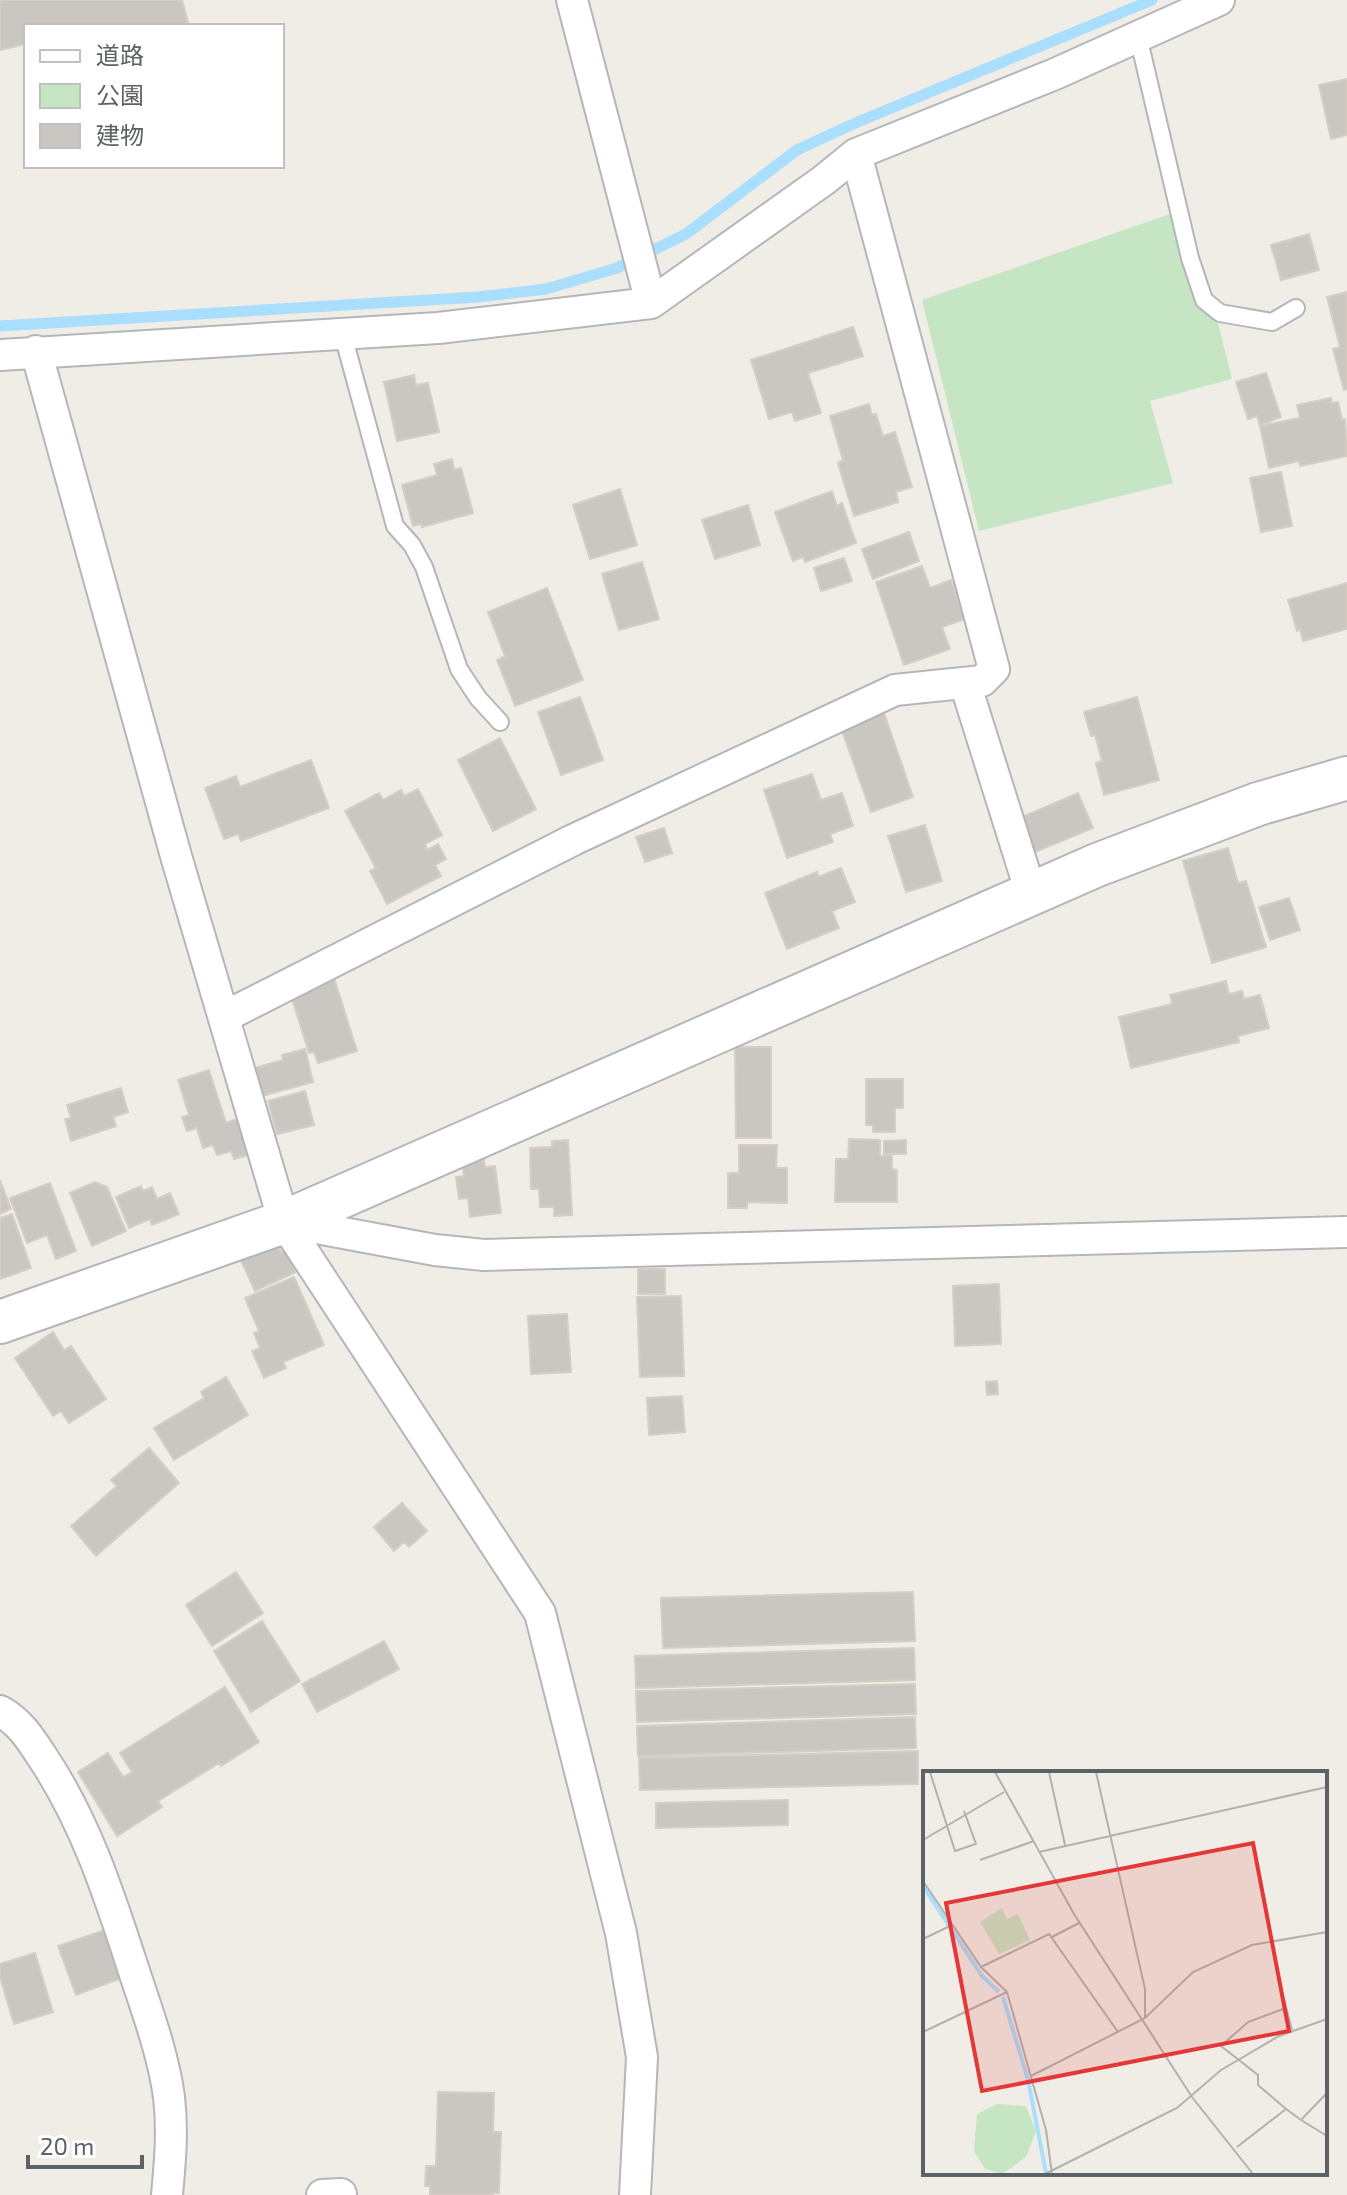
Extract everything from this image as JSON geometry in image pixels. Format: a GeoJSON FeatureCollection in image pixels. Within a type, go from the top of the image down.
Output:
{"type":"FeatureCollection","features":[{"type":"Feature","properties":{"kind":"street"},"geometry":{"type":"LineString","coordinates":[[572,0],[651,303]]}},
{"type":"Feature","properties":{"kind":"street"},"geometry":{"type":"LineString","coordinates":[[0,355],[438,328],[651,303],[856,154],[1055,74],[1138,36],[1182,8],[1219,0]]}},
{"type":"Feature","properties":{"kind":"street"},"geometry":{"type":"LineString","coordinates":[[224,1017],[573,840],[895,690],[982,681],[994,669],[856,154]]}},
{"type":"Feature","properties":{"kind":"street"},"geometry":{"type":"LineString","coordinates":[[36,351],[172,841],[284,1222],[540,1613],[621,1933],[632,1995],[642,2057],[635,2195]]}},
{"type":"Feature","properties":{"kind":"street"},"geometry":{"type":"LineString","coordinates":[[965,683],[1031,893]]}},
{"type":"Feature","properties":{"kind":"street"},"geometry":{"type":"LineString","coordinates":[[0,1322],[284,1222],[1097,865],[1258,804],[1347,778]]}},
{"type":"Feature","properties":{"kind":"street"},"geometry":{"type":"LineString","coordinates":[[284,1222],[435,1250],[484,1255],[1347,1232]]}},
{"type":"Feature","properties":{"kind":"street"},"geometry":{"type":"LineString","coordinates":[[0,1711],[10,1716],[28,1735],[80,1821],[119,1926],[164,2068],[173,2136],[167,2195]]}},
{"type":"Feature","properties":{"kind":"lane"},"geometry":{"type":"LineString","coordinates":[[1138,36],[1190,258],[1204,300],[1220,313],[1272,322],[1296,308]]}},
{"type":"Feature","properties":{"kind":"lane"},"geometry":{"type":"LineString","coordinates":[[343,335],[395,526],[412,545],[424,567],[459,669],[478,698],[500,722]]}},
{"type":"Feature","properties":{"kind":"green space"},"geometry":{"type":"Polygon","coordinates":[[[1170,214],[1202,311],[1218,323],[1232,379],[1150,401],[1173,483],[979,531],[922,300],[1170,214]]]}},
{"type":"Feature","properties":{"kind":"building"},"geometry":{"type":"Polygon","coordinates":[[[0,0],[182,0],[188,24],[24,24],[24,44],[0,50],[0,0]]]}},
{"type":"Feature","properties":{"kind":"building"},"geometry":{"type":"Polygon","coordinates":[[[1347,79],[1347,135],[1331,139],[1319,85],[1347,79]]]}},
{"type":"Feature","properties":{"kind":"building"},"geometry":{"type":"Polygon","coordinates":[[[1309,234],[1319,270],[1281,280],[1271,245],[1309,234]]]}},
{"type":"Feature","properties":{"kind":"building"},"geometry":{"type":"Polygon","coordinates":[[[1347,292],[1347,389],[1344,390],[1333,349],[1340,347],[1327,297],[1347,292]]]}},
{"type":"Feature","properties":{"kind":"building"},"geometry":{"type":"Polygon","coordinates":[[[853,327],[863,356],[808,373],[821,413],[795,421],[792,412],[769,419],[751,360],[853,327]]]}},
{"type":"Feature","properties":{"kind":"building"},"geometry":{"type":"Polygon","coordinates":[[[1266,373],[1281,417],[1260,425],[1257,416],[1248,419],[1236,382],[1266,373]]]}},
{"type":"Feature","properties":{"kind":"building"},"geometry":{"type":"Polygon","coordinates":[[[414,375],[416,385],[428,383],[439,432],[397,441],[384,382],[414,375]]]}},
{"type":"Feature","properties":{"kind":"building"},"geometry":{"type":"Polygon","coordinates":[[[1331,398],[1332,403],[1338,402],[1342,420],[1345,419],[1347,456],[1300,466],[1299,461],[1269,468],[1260,426],[1300,418],[1297,405],[1331,398]]]}},
{"type":"Feature","properties":{"kind":"building"},"geometry":{"type":"Polygon","coordinates":[[[869,404],[872,415],[876,414],[883,436],[895,432],[912,487],[896,492],[898,502],[854,516],[838,463],[843,460],[830,416],[869,404]]]}},
{"type":"Feature","properties":{"kind":"building"},"geometry":{"type":"Polygon","coordinates":[[[452,459],[454,470],[461,468],[473,513],[422,527],[421,524],[413,526],[402,485],[437,475],[434,464],[452,459]]]}},
{"type":"Feature","properties":{"kind":"building"},"geometry":{"type":"Polygon","coordinates":[[[1281,472],[1292,526],[1261,532],[1250,478],[1281,472]]]}},
{"type":"Feature","properties":{"kind":"building"},"geometry":{"type":"Polygon","coordinates":[[[620,489],[637,545],[590,559],[573,505],[620,489]]]}},
{"type":"Feature","properties":{"kind":"building"},"geometry":{"type":"Polygon","coordinates":[[[832,491],[837,506],[842,503],[856,543],[805,562],[803,557],[793,561],[775,512],[832,491]]]}},
{"type":"Feature","properties":{"kind":"building"},"geometry":{"type":"Polygon","coordinates":[[[748,505],[760,545],[715,559],[702,520],[748,505]]]}},
{"type":"Feature","properties":{"kind":"building"},"geometry":{"type":"Polygon","coordinates":[[[909,532],[919,561],[873,579],[862,549],[909,532]]]}},
{"type":"Feature","properties":{"kind":"building"},"geometry":{"type":"Polygon","coordinates":[[[844,558],[852,581],[821,591],[814,568],[844,558]]]}},
{"type":"Feature","properties":{"kind":"building"},"geometry":{"type":"Polygon","coordinates":[[[642,562],[659,619],[619,630],[602,574],[642,562]]]}},
{"type":"Feature","properties":{"kind":"building"},"geometry":{"type":"Polygon","coordinates":[[[922,566],[930,588],[951,580],[965,619],[942,627],[950,649],[904,665],[876,582],[922,566]]]}},
{"type":"Feature","properties":{"kind":"building"},"geometry":{"type":"Polygon","coordinates":[[[1347,583],[1347,629],[1303,641],[1288,600],[1347,583]]]}},
{"type":"Feature","properties":{"kind":"building"},"geometry":{"type":"Polygon","coordinates":[[[547,588],[583,680],[515,706],[497,660],[505,656],[488,612],[547,588]]]}},
{"type":"Feature","properties":{"kind":"building"},"geometry":{"type":"Polygon","coordinates":[[[580,697],[603,760],[561,775],[538,712],[580,697]]]}},
{"type":"Feature","properties":{"kind":"building"},"geometry":{"type":"Polygon","coordinates":[[[1137,697],[1159,780],[1104,795],[1096,763],[1102,761],[1084,712],[1137,697]]]}},
{"type":"Feature","properties":{"kind":"building"},"geometry":{"type":"Polygon","coordinates":[[[883,710],[913,797],[871,812],[840,725],[883,710]]]}},
{"type":"Feature","properties":{"kind":"building"},"geometry":{"type":"Polygon","coordinates":[[[500,738],[536,809],[493,831],[458,760],[500,738]]]}},
{"type":"Feature","properties":{"kind":"building"},"geometry":{"type":"Polygon","coordinates":[[[311,760],[329,808],[241,841],[238,834],[224,839],[205,788],[236,776],[240,787],[311,760]]]}},
{"type":"Feature","properties":{"kind":"building"},"geometry":{"type":"Polygon","coordinates":[[[812,774],[821,800],[842,793],[853,826],[830,834],[833,842],[787,858],[764,790],[812,774]]]}},
{"type":"Feature","properties":{"kind":"building"},"geometry":{"type":"Polygon","coordinates":[[[418,789],[442,835],[425,844],[427,850],[438,844],[446,859],[435,865],[441,876],[387,904],[370,871],[376,868],[345,811],[379,793],[383,800],[401,790],[404,796],[418,789]]]}},
{"type":"Feature","properties":{"kind":"building"},"geometry":{"type":"Polygon","coordinates":[[[1078,793],[1093,828],[1035,852],[1022,817],[1078,793]]]}},
{"type":"Feature","properties":{"kind":"building"},"geometry":{"type":"Polygon","coordinates":[[[925,825],[942,881],[906,892],[888,836],[925,825]]]}},
{"type":"Feature","properties":{"kind":"building"},"geometry":{"type":"Polygon","coordinates":[[[664,828],[672,853],[645,862],[636,837],[664,828]]]}},
{"type":"Feature","properties":{"kind":"building"},"geometry":{"type":"Polygon","coordinates":[[[1228,848],[1238,883],[1246,881],[1266,947],[1212,963],[1183,861],[1228,848]]]}},
{"type":"Feature","properties":{"kind":"building"},"geometry":{"type":"Polygon","coordinates":[[[841,868],[855,902],[832,911],[839,928],[787,949],[765,893],[817,872],[818,877],[841,868]]]}},
{"type":"Feature","properties":{"kind":"building"},"geometry":{"type":"Polygon","coordinates":[[[1289,898],[1300,930],[1270,940],[1259,907],[1289,898]]]}},
{"type":"Feature","properties":{"kind":"building"},"geometry":{"type":"Polygon","coordinates":[[[334,978],[357,1051],[318,1063],[314,1052],[309,1053],[290,992],[334,978]]]}},
{"type":"Feature","properties":{"kind":"building"},"geometry":{"type":"Polygon","coordinates":[[[1226,981],[1229,994],[1242,991],[1244,999],[1260,995],[1269,1028],[1238,1036],[1239,1042],[1131,1068],[1119,1017],[1172,1004],[1170,995],[1226,981]]]}},
{"type":"Feature","properties":{"kind":"building"},"geometry":{"type":"Polygon","coordinates":[[[735,1047],[771,1047],[771,1138],[736,1138],[735,1047]]]}},
{"type":"Feature","properties":{"kind":"building"},"geometry":{"type":"Polygon","coordinates":[[[305,1049],[313,1082],[258,1097],[251,1069],[283,1060],[282,1055],[305,1049]]]}},
{"type":"Feature","properties":{"kind":"building"},"geometry":{"type":"Polygon","coordinates":[[[209,1070],[226,1123],[239,1118],[251,1154],[234,1159],[231,1151],[217,1155],[213,1145],[203,1148],[197,1128],[187,1131],[182,1117],[189,1115],[178,1080],[209,1070]]]}},
{"type":"Feature","properties":{"kind":"building"},"geometry":{"type":"Polygon","coordinates":[[[866,1079],[903,1079],[903,1108],[895,1108],[895,1132],[873,1132],[873,1125],[866,1125],[866,1079]]]}},
{"type":"Feature","properties":{"kind":"building"},"geometry":{"type":"Polygon","coordinates":[[[121,1088],[128,1112],[113,1117],[116,1126],[71,1141],[65,1119],[71,1118],[67,1105],[121,1088]]]}},
{"type":"Feature","properties":{"kind":"building"},"geometry":{"type":"Polygon","coordinates":[[[305,1091],[314,1125],[277,1134],[268,1101],[305,1091]]]}},
{"type":"Feature","properties":{"kind":"building"},"geometry":{"type":"Polygon","coordinates":[[[849,1139],[880,1140],[880,1156],[892,1156],[892,1169],[897,1170],[897,1202],[835,1202],[836,1159],[848,1159],[849,1139]]]}},
{"type":"Feature","properties":{"kind":"building"},"geometry":{"type":"Polygon","coordinates":[[[568,1140],[572,1215],[554,1216],[554,1207],[540,1207],[539,1189],[531,1189],[530,1148],[552,1147],[552,1141],[568,1140]]]}},
{"type":"Feature","properties":{"kind":"building"},"geometry":{"type":"Polygon","coordinates":[[[906,1140],[906,1154],[884,1154],[884,1141],[906,1140]]]}},
{"type":"Feature","properties":{"kind":"building"},"geometry":{"type":"Polygon","coordinates":[[[739,1145],[777,1145],[776,1168],[787,1168],[787,1203],[747,1202],[747,1208],[728,1208],[728,1173],[739,1173],[739,1145]]]}},
{"type":"Feature","properties":{"kind":"building"},"geometry":{"type":"Polygon","coordinates":[[[484,1160],[485,1167],[495,1166],[501,1213],[470,1217],[468,1198],[459,1199],[456,1177],[464,1176],[462,1163],[484,1160]]]}},
{"type":"Feature","properties":{"kind":"building"},"geometry":{"type":"Polygon","coordinates":[[[0,1180],[11,1209],[0,1214],[0,1180]]]}},
{"type":"Feature","properties":{"kind":"building"},"geometry":{"type":"Polygon","coordinates":[[[95,1182],[107,1187],[126,1231],[92,1246],[70,1193],[95,1182]]]}},
{"type":"Feature","properties":{"kind":"building"},"geometry":{"type":"Polygon","coordinates":[[[50,1183],[76,1251],[56,1259],[47,1235],[27,1243],[10,1198],[50,1183]]]}},
{"type":"Feature","properties":{"kind":"building"},"geometry":{"type":"Polygon","coordinates":[[[141,1186],[143,1191],[152,1187],[157,1199],[170,1193],[179,1214],[152,1225],[150,1219],[129,1228],[116,1197],[141,1186]]]}},
{"type":"Feature","properties":{"kind":"building"},"geometry":{"type":"Polygon","coordinates":[[[12,1214],[31,1268],[0,1279],[0,1218],[12,1214]]]}},
{"type":"Feature","properties":{"kind":"building"},"geometry":{"type":"Polygon","coordinates":[[[276,1242],[281,1252],[286,1250],[296,1272],[255,1291],[240,1258],[276,1242]]]}},
{"type":"Feature","properties":{"kind":"building"},"geometry":{"type":"Polygon","coordinates":[[[638,1269],[665,1269],[665,1294],[638,1294],[638,1269]]]}},
{"type":"Feature","properties":{"kind":"building"},"geometry":{"type":"Polygon","coordinates":[[[294,1277],[324,1345],[283,1362],[286,1368],[264,1378],[252,1351],[260,1348],[254,1333],[259,1331],[245,1298],[294,1277]]]}},
{"type":"Feature","properties":{"kind":"building"},"geometry":{"type":"Polygon","coordinates":[[[999,1284],[1001,1344],[955,1346],[953,1286],[999,1284]]]}},
{"type":"Feature","properties":{"kind":"building"},"geometry":{"type":"Polygon","coordinates":[[[681,1296],[684,1376],[640,1377],[637,1297],[681,1296]]]}},
{"type":"Feature","properties":{"kind":"building"},"geometry":{"type":"Polygon","coordinates":[[[567,1314],[571,1372],[531,1374],[528,1316],[567,1314]]]}},
{"type":"Feature","properties":{"kind":"building"},"geometry":{"type":"Polygon","coordinates":[[[53,1332],[64,1350],[71,1346],[106,1399],[69,1423],[61,1411],[53,1416],[15,1358],[53,1332]]]}},
{"type":"Feature","properties":{"kind":"building"},"geometry":{"type":"Polygon","coordinates":[[[226,1377],[248,1415],[174,1460],[154,1428],[204,1398],[201,1392],[226,1377]]]}},
{"type":"Feature","properties":{"kind":"building"},"geometry":{"type":"Polygon","coordinates":[[[997,1381],[998,1394],[987,1395],[986,1382],[997,1381]]]}},
{"type":"Feature","properties":{"kind":"building"},"geometry":{"type":"Polygon","coordinates":[[[682,1396],[685,1432],[649,1435],[647,1398],[682,1396]]]}},
{"type":"Feature","properties":{"kind":"building"},"geometry":{"type":"Polygon","coordinates":[[[149,1448],[179,1483],[96,1556],[71,1526],[117,1486],[111,1480],[149,1448]]]}},
{"type":"Feature","properties":{"kind":"building"},"geometry":{"type":"Polygon","coordinates":[[[402,1503],[427,1531],[409,1547],[404,1542],[394,1551],[374,1527],[402,1503]]]}},
{"type":"Feature","properties":{"kind":"building"},"geometry":{"type":"Polygon","coordinates":[[[236,1572],[263,1613],[212,1646],[186,1605],[236,1572]]]}},
{"type":"Feature","properties":{"kind":"building"},"geometry":{"type":"Polygon","coordinates":[[[913,1592],[915,1641],[663,1648],[661,1598],[913,1592]]]}},
{"type":"Feature","properties":{"kind":"building"},"geometry":{"type":"Polygon","coordinates":[[[262,1621],[300,1681],[251,1712],[214,1651],[262,1621]]]}},
{"type":"Feature","properties":{"kind":"building"},"geometry":{"type":"Polygon","coordinates":[[[384,1641],[399,1669],[317,1712],[302,1684],[384,1641]]]}},
{"type":"Feature","properties":{"kind":"building"},"geometry":{"type":"Polygon","coordinates":[[[914,1648],[915,1680],[636,1688],[635,1656],[914,1648]]]}},
{"type":"Feature","properties":{"kind":"building"},"geometry":{"type":"Polygon","coordinates":[[[915,1684],[916,1714],[637,1722],[636,1691],[915,1684]]]}},
{"type":"Feature","properties":{"kind":"building"},"geometry":{"type":"Polygon","coordinates":[[[225,1687],[259,1742],[158,1801],[162,1807],[117,1836],[78,1772],[108,1753],[123,1777],[132,1772],[120,1753],[225,1687]]]}},
{"type":"Feature","properties":{"kind":"building"},"geometry":{"type":"Polygon","coordinates":[[[915,1717],[916,1748],[638,1756],[637,1726],[915,1717]]]}},
{"type":"Feature","properties":{"kind":"building"},"geometry":{"type":"Polygon","coordinates":[[[918,1751],[918,1784],[640,1790],[639,1758],[918,1751]]]}},
{"type":"Feature","properties":{"kind":"building"},"geometry":{"type":"Polygon","coordinates":[[[788,1800],[788,1825],[656,1828],[656,1803],[788,1800]]]}},
{"type":"Feature","properties":{"kind":"building"},"geometry":{"type":"Polygon","coordinates":[[[105,1930],[122,1978],[76,1995],[58,1946],[105,1930]]]}},
{"type":"Feature","properties":{"kind":"building"},"geometry":{"type":"Polygon","coordinates":[[[35,1953],[53,2012],[14,2024],[0,1977],[0,1964],[35,1953]]]}},
{"type":"Feature","properties":{"kind":"building"},"geometry":{"type":"Polygon","coordinates":[[[438,2092],[494,2093],[493,2132],[501,2132],[499,2193],[430,2195],[430,2186],[425,2186],[426,2166],[436,2166],[438,2092]]]}},
{"type":"Feature","properties":{"kind":"waterway"},"geometry":{"type":"LineString","coordinates":[[0,326],[478,297],[546,289],[617,268],[686,234],[797,150],[1152,0]]}}]}
